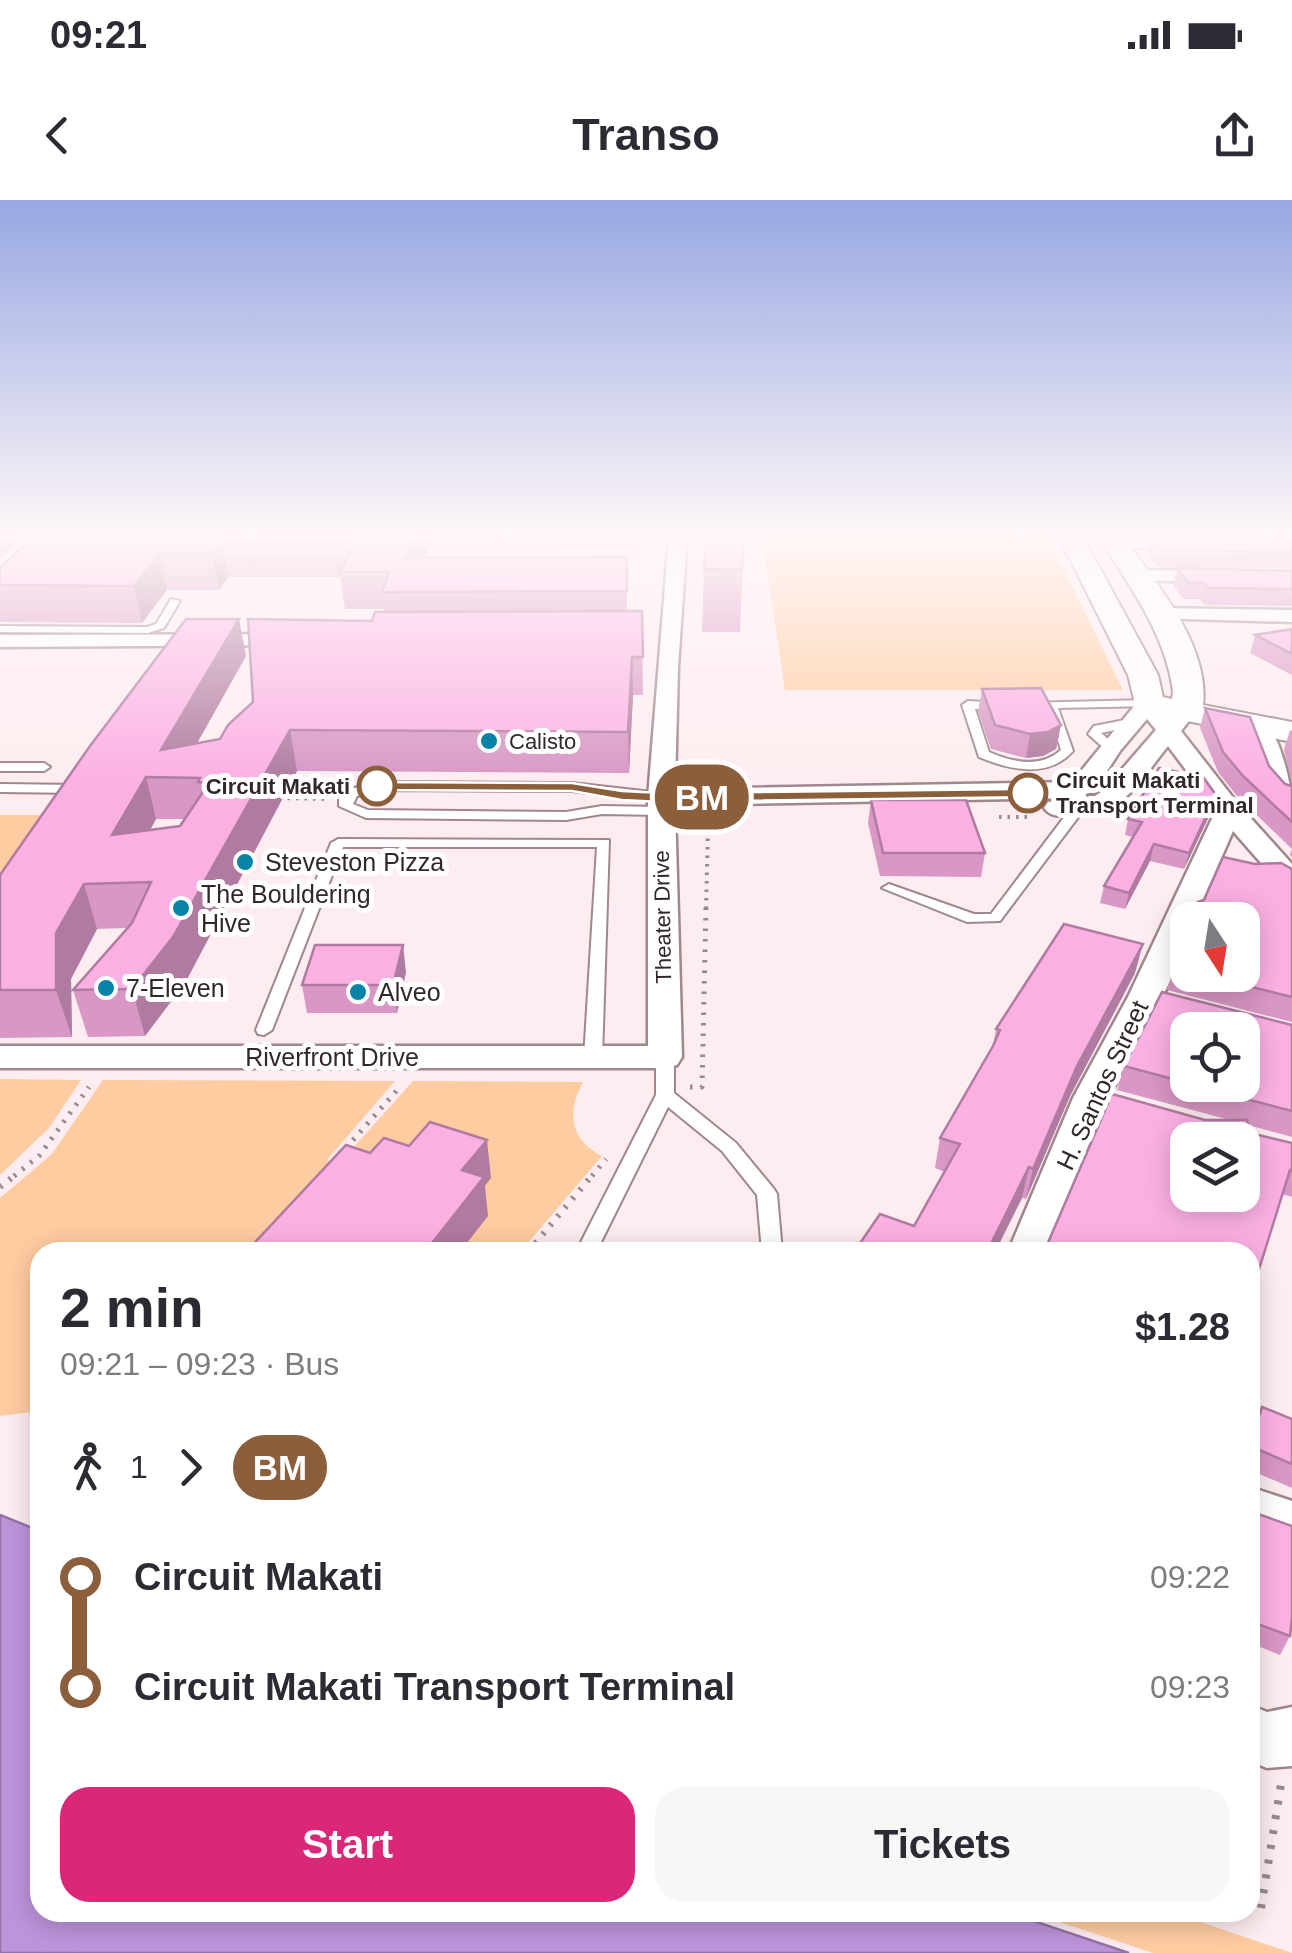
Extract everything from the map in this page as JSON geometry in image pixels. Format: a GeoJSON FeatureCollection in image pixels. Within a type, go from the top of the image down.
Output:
{"type":"FeatureCollection","features":[{"type":"Feature","properties":{"kind":"street","name":"Theater Drive"},"geometry":{"type":"LineString","coordinates":[[662,619],[658,638],[665,1078]]}},
{"type":"Feature","properties":{"kind":"street"},"geometry":{"type":"LineString","coordinates":[[1114,619],[1229,810],[1292,881]]}},
{"type":"Feature","properties":{"kind":"street"},"geometry":{"type":"LineString","coordinates":[[661,804],[1077,799],[1102,803],[1114,796],[1161,703],[1167,627],[1162,619]]}},
{"type":"Feature","properties":{"kind":"street"},"geometry":{"type":"LineString","coordinates":[[1122,636],[1167,627],[1260,619]]}},
{"type":"Feature","properties":{"kind":"street"},"geometry":{"type":"LineString","coordinates":[[0,642],[317,640]]}},
{"type":"Feature","properties":{"kind":"street"},"geometry":{"type":"LineString","coordinates":[[1161,703],[1271,734],[1281,788],[1292,798]]}},
{"type":"Feature","properties":{"kind":"street"},"geometry":{"type":"LineString","coordinates":[[1077,799],[1110,747],[1161,703]]}},
{"type":"Feature","properties":{"kind":"street","name":"H. Santos Street"},"geometry":{"type":"LineString","coordinates":[[1033,1242],[1109,1103],[1144,998],[1229,810]]}},
{"type":"Feature","properties":{"kind":"street"},"geometry":{"type":"LineString","coordinates":[[1144,998],[1181,1007]]}},
{"type":"Feature","properties":{"kind":"street","name":"Riverfront Drive"},"geometry":{"type":"LineString","coordinates":[[0,1057],[593,1058],[665,1078]]}},
{"type":"Feature","properties":{"kind":"street"},"geometry":{"type":"LineString","coordinates":[[1260,1512],[1292,1523]]}},
{"type":"Feature","properties":{"kind":"lane"},"geometry":{"type":"LineString","coordinates":[[0,629],[148,630],[160,626],[164,619]]}},
{"type":"Feature","properties":{"kind":"lane"},"geometry":{"type":"LineString","coordinates":[[1050,706],[1067,751],[1062,757],[1024,765],[982,754],[968,705],[1161,703]]}},
{"type":"Feature","properties":{"kind":"lane"},"geometry":{"type":"LineString","coordinates":[[0,767],[44,767]]}},
{"type":"Feature","properties":{"kind":"lane"},"geometry":{"type":"LineString","coordinates":[[0,788],[88,786],[74,809]]}},
{"type":"Feature","properties":{"kind":"lane"},"geometry":{"type":"LineString","coordinates":[[377,786],[572,787],[661,804],[533,816],[366,814],[346,806],[346,799],[352,793],[377,786]]}},
{"type":"Feature","properties":{"kind":"lane"},"geometry":{"type":"LineString","coordinates":[[533,816],[537,787]]}},
{"type":"Feature","properties":{"kind":"lane"},"geometry":{"type":"LineString","coordinates":[[889,888],[972,919],[996,918],[1077,799]]}},
{"type":"Feature","properties":{"kind":"lane"},"geometry":{"type":"LineString","coordinates":[[264,1030],[338,843],[604,842],[593,1058]]}},
{"type":"Feature","properties":{"kind":"lane"},"geometry":{"type":"LineString","coordinates":[[591,1242],[665,1078],[767,1194],[771,1242]]}},
{"type":"Feature","properties":{"kind":"path"},"geometry":{"type":"LineString","coordinates":[[268,798],[346,799]]}},
{"type":"Feature","properties":{"kind":"path"},"geometry":{"type":"LineString","coordinates":[[665,1078],[702,1087],[708,828]]}},
{"type":"Feature","properties":{"kind":"path"},"geometry":{"type":"LineString","coordinates":[[0,1187],[39,1156],[88,1087]]}},
{"type":"Feature","properties":{"kind":"path"},"geometry":{"type":"LineString","coordinates":[[336,1160],[400,1088]]}},
{"type":"Feature","properties":{"kind":"path"},"geometry":{"type":"LineString","coordinates":[[536,1242],[610,1154]]}},
{"type":"Feature","properties":{"kind":"path"},"geometry":{"type":"LineString","coordinates":[[1261,1908],[1276,1736]]}},
{"type":"Feature","properties":{"kind":"shaded area"},"geometry":{"type":"Polygon","coordinates":[[[774,619],[1088,619],[1123,690],[785,690],[774,619]]]}},
{"type":"Feature","properties":{"kind":"shaded area"},"geometry":{"type":"Polygon","coordinates":[[[0,815],[44,815],[0,875],[0,815]]]}},
{"type":"Feature","properties":{"kind":"shaded area"},"geometry":{"type":"Polygon","coordinates":[[[0,1079],[81,1080],[49,1128],[0,1175],[0,1079]]]}},
{"type":"Feature","properties":{"kind":"shaded area"},"geometry":{"type":"Polygon","coordinates":[[[103,1080],[395,1081],[327,1160],[353,1172],[286,1242],[30,1242],[30,1412],[0,1416],[0,1198],[52,1154],[103,1080]]]}},
{"type":"Feature","properties":{"kind":"shaded area"},"geometry":{"type":"Polygon","coordinates":[[[413,1081],[583,1082],[575,1104],[574,1124],[583,1141],[602,1156],[529,1242],[468,1242],[487,1216],[466,1209],[490,1178],[344,1158],[413,1081]]]}},
{"type":"Feature","properties":{"kind":"shaded area"},"geometry":{"type":"Polygon","coordinates":[[[0,1515],[30,1527],[30,1922],[1037,1922],[1129,1953],[0,1953],[0,1515]]]}},
{"type":"Feature","properties":{"kind":"shaded area"},"geometry":{"type":"Polygon","coordinates":[[[1059,1922],[1201,1922],[1292,1953],[1153,1953],[1059,1922]]]}},
{"type":"Feature","properties":{"kind":"building"},"geometry":{"type":"Polygon","coordinates":[[[186,619],[239,619],[161,750],[220,739],[228,725],[253,702],[248,619],[642,619],[643,657],[632,657],[628,732],[290,730],[173,937],[132,989],[73,990],[132,923],[151,882],[84,884],[56,933],[56,990],[0,990],[0,875],[90,746],[186,619]],[[146,777],[112,835],[180,826],[209,783],[198,782],[200,778],[146,777]]]}},
{"type":"Feature","properties":{"kind":"building"},"geometry":{"type":"Polygon","coordinates":[[[1292,629],[1292,654],[1255,635],[1292,629]]]}},
{"type":"Feature","properties":{"kind":"building"},"geometry":{"type":"Polygon","coordinates":[[[1041,688],[1061,725],[1048,732],[1030,734],[995,725],[982,689],[1041,688]]]}},
{"type":"Feature","properties":{"kind":"building"},"geometry":{"type":"Polygon","coordinates":[[[1205,708],[1250,717],[1269,766],[1285,784],[1292,786],[1292,822],[1223,752],[1205,708]]]}},
{"type":"Feature","properties":{"kind":"building"},"geometry":{"type":"Polygon","coordinates":[[[1159,768],[1203,777],[1216,795],[1189,853],[1154,844],[1129,893],[1104,886],[1142,822],[1128,819],[1159,768]]]}},
{"type":"Feature","properties":{"kind":"building"},"geometry":{"type":"Polygon","coordinates":[[[871,800],[966,800],[985,853],[883,853],[871,800]]]}},
{"type":"Feature","properties":{"kind":"building"},"geometry":{"type":"Polygon","coordinates":[[[1223,857],[1255,864],[1281,863],[1292,869],[1292,997],[1260,989],[1260,902],[1198,902],[1204,900],[1223,857]]]}},
{"type":"Feature","properties":{"kind":"building"},"geometry":{"type":"Polygon","coordinates":[[[1064,924],[1143,944],[1077,1066],[1033,1169],[1029,1167],[992,1242],[861,1242],[880,1214],[914,1226],[960,1144],[940,1138],[993,1046],[1000,1030],[996,1029],[1064,924]]]}},
{"type":"Feature","properties":{"kind":"building"},"geometry":{"type":"Polygon","coordinates":[[[315,945],[403,945],[393,985],[302,985],[315,945]]]}},
{"type":"Feature","properties":{"kind":"building"},"geometry":{"type":"Polygon","coordinates":[[[1162,992],[1241,1012],[1170,1012],[1170,1078],[1124,1066],[1162,992]]]}},
{"type":"Feature","properties":{"kind":"building"},"geometry":{"type":"Polygon","coordinates":[[[1260,1017],[1292,1025],[1292,1111],[1258,1102],[1260,1017]]]}},
{"type":"Feature","properties":{"kind":"building"},"geometry":{"type":"Polygon","coordinates":[[[1112,1094],[1205,1120],[1247,1120],[1170,1122],[1170,1212],[1260,1212],[1260,1135],[1292,1143],[1292,1171],[1260,1266],[1260,1242],[1048,1242],[1112,1094]]]}},
{"type":"Feature","properties":{"kind":"building"},"geometry":{"type":"Polygon","coordinates":[[[430,1122],[487,1140],[462,1170],[484,1177],[433,1242],[255,1242],[346,1145],[370,1153],[384,1138],[409,1146],[430,1122]]]}},
{"type":"Feature","properties":{"kind":"building"},"geometry":{"type":"Polygon","coordinates":[[[1262,1407],[1292,1419],[1292,1464],[1260,1450],[1262,1407]]]}},
{"type":"Feature","properties":{"kind":"building"},"geometry":{"type":"Polygon","coordinates":[[[1260,1515],[1292,1526],[1290,1636],[1260,1625],[1260,1515]]]}},
{"type":"Feature","properties":{"kind":"bus line","name":"BM"},"geometry":{"type":"LineString","coordinates":[[377,786],[572,787],[604,794],[661,797],[1028,793]]}},
{"type":"Feature","properties":{"kind":"place","name":"Calisto"},"geometry":{"type":"Point","coordinates":[489,741]}},
{"type":"Feature","properties":{"kind":"place","name":"Circuit Makati"},"geometry":{"type":"Point","coordinates":[377,786]}},
{"type":"Feature","properties":{"kind":"place","name":"Circuit Makati Transport Terminal"},"geometry":{"type":"Point","coordinates":[1028,793]}},
{"type":"Feature","properties":{"kind":"place","name":"Steveston Pizza"},"geometry":{"type":"Point","coordinates":[245,862]}},
{"type":"Feature","properties":{"kind":"place","name":"The Bouldering Hive"},"geometry":{"type":"Point","coordinates":[181,908]}},
{"type":"Feature","properties":{"kind":"place","name":"7-Eleven"},"geometry":{"type":"Point","coordinates":[106,988]}},
{"type":"Feature","properties":{"kind":"place","name":"Alveo"},"geometry":{"type":"Point","coordinates":[358,992]}}]}
